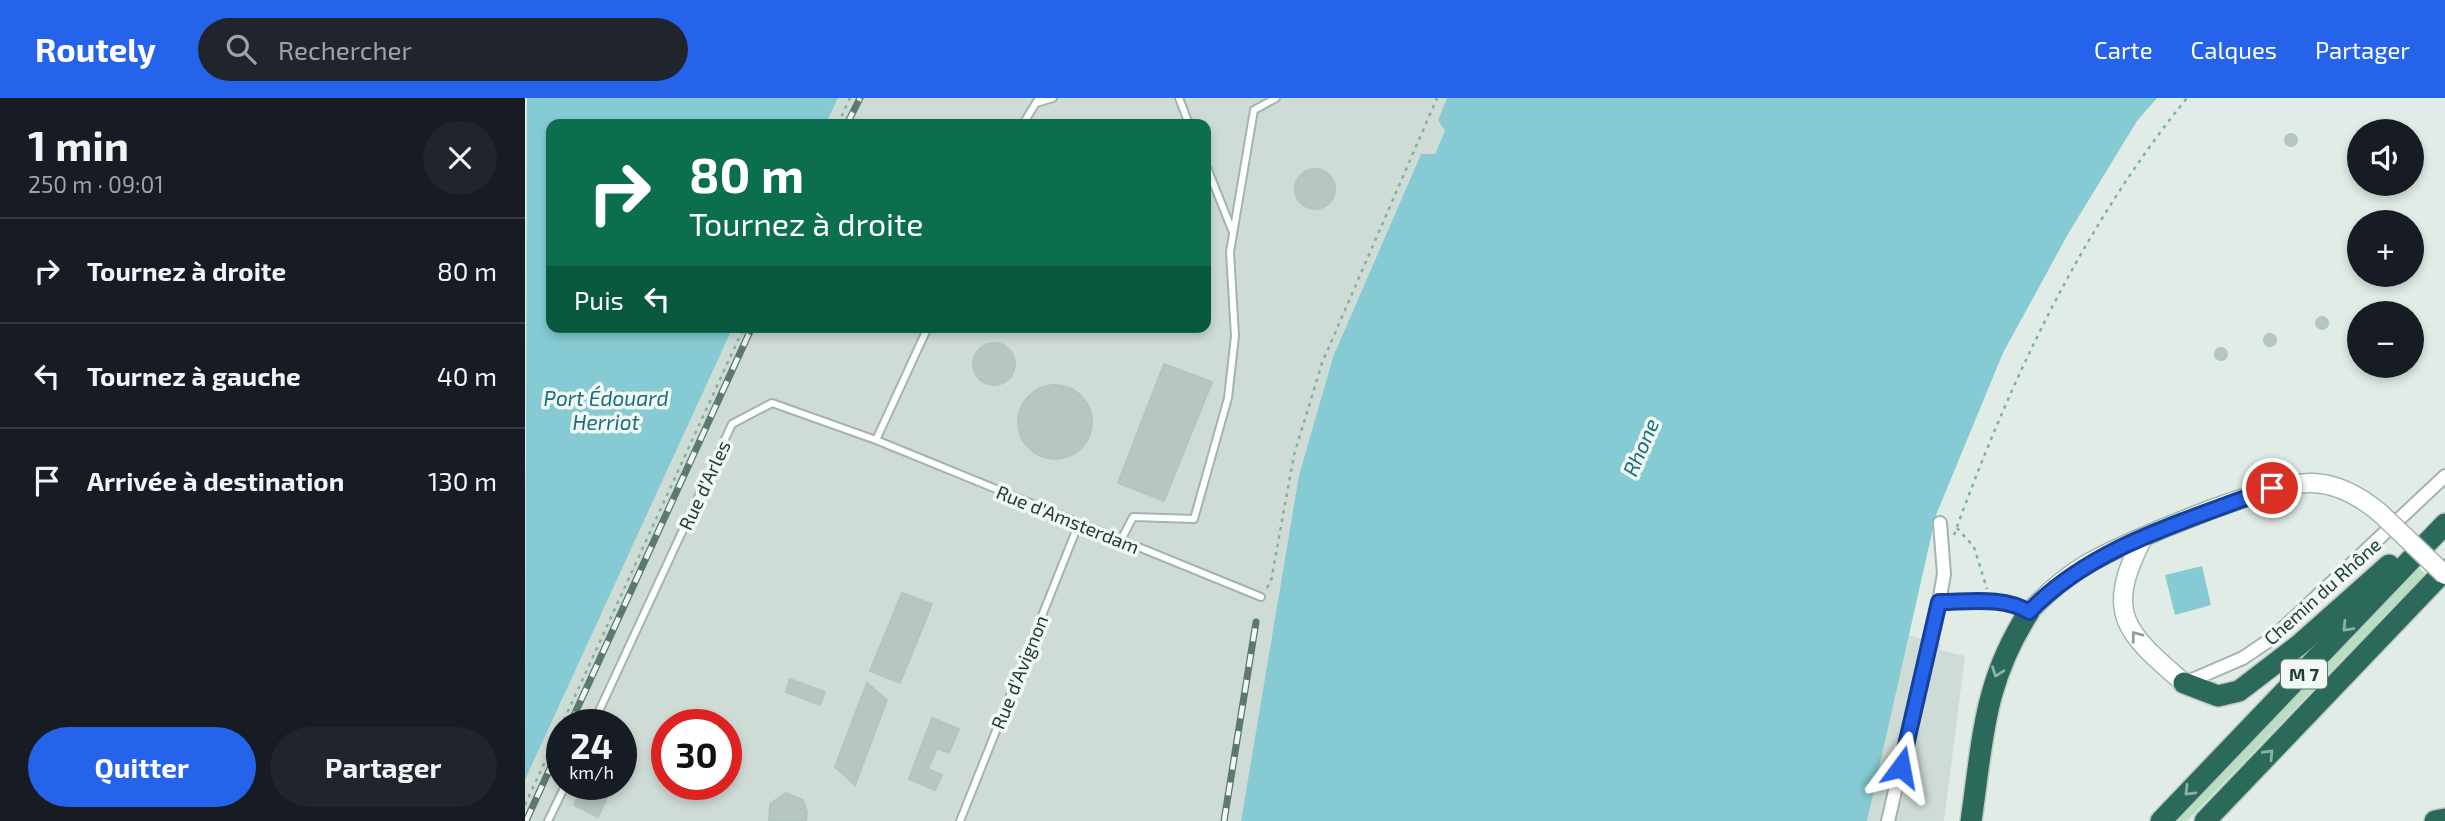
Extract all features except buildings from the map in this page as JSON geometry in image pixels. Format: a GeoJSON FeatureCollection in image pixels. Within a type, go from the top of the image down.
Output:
{"type":"FeatureCollection","features":[{"type":"Feature","properties":{"kind":"highway"},"geometry":{"type":"LineString","coordinates":[[2184,683],[2218,696],[2233,694],[2245,687],[2309,636],[2445,514]]}},
{"type":"Feature","properties":{"kind":"highway","name":"M 7"},"geometry":{"type":"LineString","coordinates":[[2161,821],[2445,524]]}},
{"type":"Feature","properties":{"kind":"highway","name":"M 7"},"geometry":{"type":"LineString","coordinates":[[2205,821],[2445,573]]}},
{"type":"Feature","properties":{"kind":"highway"},"geometry":{"type":"LineString","coordinates":[[1971,821],[1989,696],[2009,643],[2029,612]]}},
{"type":"Feature","properties":{"kind":"highway"},"geometry":{"type":"LineString","coordinates":[[2435,821],[2445,819]]}},
{"type":"Feature","properties":{"kind":"street","name":"Chemin du Rhône"},"geometry":{"type":"LineString","coordinates":[[2184,683],[2243,658],[2274,638],[2445,476]]}},
{"type":"Feature","properties":{"kind":"street"},"geometry":{"type":"LineString","coordinates":[[1939,602],[1992,602],[2019,606],[2029,612],[2047,592],[2088,564],[2143,538],[2272,488],[2301,483],[2345,491],[2380,513],[2445,573]]}},
{"type":"Feature","properties":{"kind":"street"},"geometry":{"type":"LineString","coordinates":[[1888,821],[1939,602],[1944,573],[1940,523]]}},
{"type":"Feature","properties":{"kind":"street"},"geometry":{"type":"LineString","coordinates":[[2143,538],[2125,581],[2123,610],[2136,638],[2184,683]]}},
{"type":"Feature","properties":{"kind":"lane"},"geometry":{"type":"LineString","coordinates":[[1026,119],[1037,100],[1053,98]]}},
{"type":"Feature","properties":{"kind":"lane"},"geometry":{"type":"LineString","coordinates":[[1179,98],[1187,119]]}},
{"type":"Feature","properties":{"kind":"lane"},"geometry":{"type":"LineString","coordinates":[[1121,540],[1133,517],[1194,519],[1228,398],[1235,336],[1230,252],[1254,110],[1276,98]]}},
{"type":"Feature","properties":{"kind":"lane"},"geometry":{"type":"LineString","coordinates":[[1211,177],[1233,232]]}},
{"type":"Feature","properties":{"kind":"lane"},"geometry":{"type":"LineString","coordinates":[[876,440],[925,333]]}},
{"type":"Feature","properties":{"kind":"lane","name":"Rue d'Arles"},"geometry":{"type":"LineString","coordinates":[[600,709],[732,424],[772,403],[876,440]]}},
{"type":"Feature","properties":{"kind":"lane","name":"Rue d'Amsterdam"},"geometry":{"type":"LineString","coordinates":[[876,440],[1261,597]]}},
{"type":"Feature","properties":{"kind":"lane","name":"Rue d'Avignon"},"geometry":{"type":"LineString","coordinates":[[960,821],[1079,523]]}},
{"type":"Feature","properties":{"kind":"lane"},"geometry":{"type":"LineString","coordinates":[[548,821],[558,800]]}},
{"type":"Feature","properties":{"kind":"path"},"geometry":{"type":"LineString","coordinates":[[840,119],[851,98]]}},
{"type":"Feature","properties":{"kind":"path"},"geometry":{"type":"LineString","coordinates":[[1261,597],[1272,581],[1294,454],[1322,363],[1437,98]]}},
{"type":"Feature","properties":{"kind":"path"},"geometry":{"type":"LineString","coordinates":[[1952,541],[1975,475],[2047,317],[2136,169],[2187,98]]}},
{"type":"Feature","properties":{"kind":"path"},"geometry":{"type":"LineString","coordinates":[[525,804],[741,333]]}},
{"type":"Feature","properties":{"kind":"path"},"geometry":{"type":"LineString","coordinates":[[1957,528],[1974,547],[1992,602]]}},
{"type":"Feature","properties":{"kind":"shaded area","name":"Port Édouard Herriot"},"geometry":{"type":"Polygon","coordinates":[[[838,98],[1447,98],[1438,120],[1445,131],[1435,154],[1421,154],[1333,357],[1299,475],[1241,821],[525,821],[525,780],[546,734],[546,800],[637,800],[637,709],[558,709],[730,333],[1211,333],[1211,119],[828,119],[838,98]]]}},
{"type":"Feature","properties":{"kind":"shaded area"},"geometry":{"type":"Polygon","coordinates":[[[1908,635],[1941,644],[1940,650],[1965,656],[1944,821],[1867,821],[1908,635]]]}},
{"type":"Feature","properties":{"kind":"green space"},"geometry":{"type":"Polygon","coordinates":[[[2419,568],[2425,574],[2187,821],[2176,821],[2419,568]]]}},
{"type":"Feature","properties":{"kind":"water","name":"Port Édouard Herriot"},"geometry":{"type":"Polygon","coordinates":[[[527,98],[838,98],[828,119],[546,119],[546,333],[730,333],[558,709],[546,709],[546,734],[525,780],[527,98]]]}},
{"type":"Feature","properties":{"kind":"water","name":"Rhone"},"geometry":{"type":"Polygon","coordinates":[[[1447,98],[2157,98],[2137,121],[2068,234],[2003,353],[1936,515],[1867,821],[1241,821],[1299,475],[1333,357],[1421,154],[1435,154],[1445,131],[1438,120],[1447,98]]]}},
{"type":"Feature","properties":{"kind":"water"},"geometry":{"type":"Polygon","coordinates":[[[2202,566],[2211,605],[2175,615],[2165,575],[2202,566]]]}},
{"type":"Feature","properties":{"kind":"railway"},"geometry":{"type":"LineString","coordinates":[[850,119],[860,98]]}},
{"type":"Feature","properties":{"kind":"railway"},"geometry":{"type":"LineString","coordinates":[[577,709],[749,333]]}},
{"type":"Feature","properties":{"kind":"railway"},"geometry":{"type":"LineString","coordinates":[[1224,821],[1256,622]]}},
{"type":"Feature","properties":{"kind":"railway"},"geometry":{"type":"LineString","coordinates":[[526,821],[546,777]]}},
{"type":"Feature","properties":{"kind":"route"},"geometry":{"type":"LineString","coordinates":[[1901,767],[1939,602],[2000,602],[2019,606],[2029,612],[2047,592],[2088,564],[2143,538],[2272,488]]}}]}
